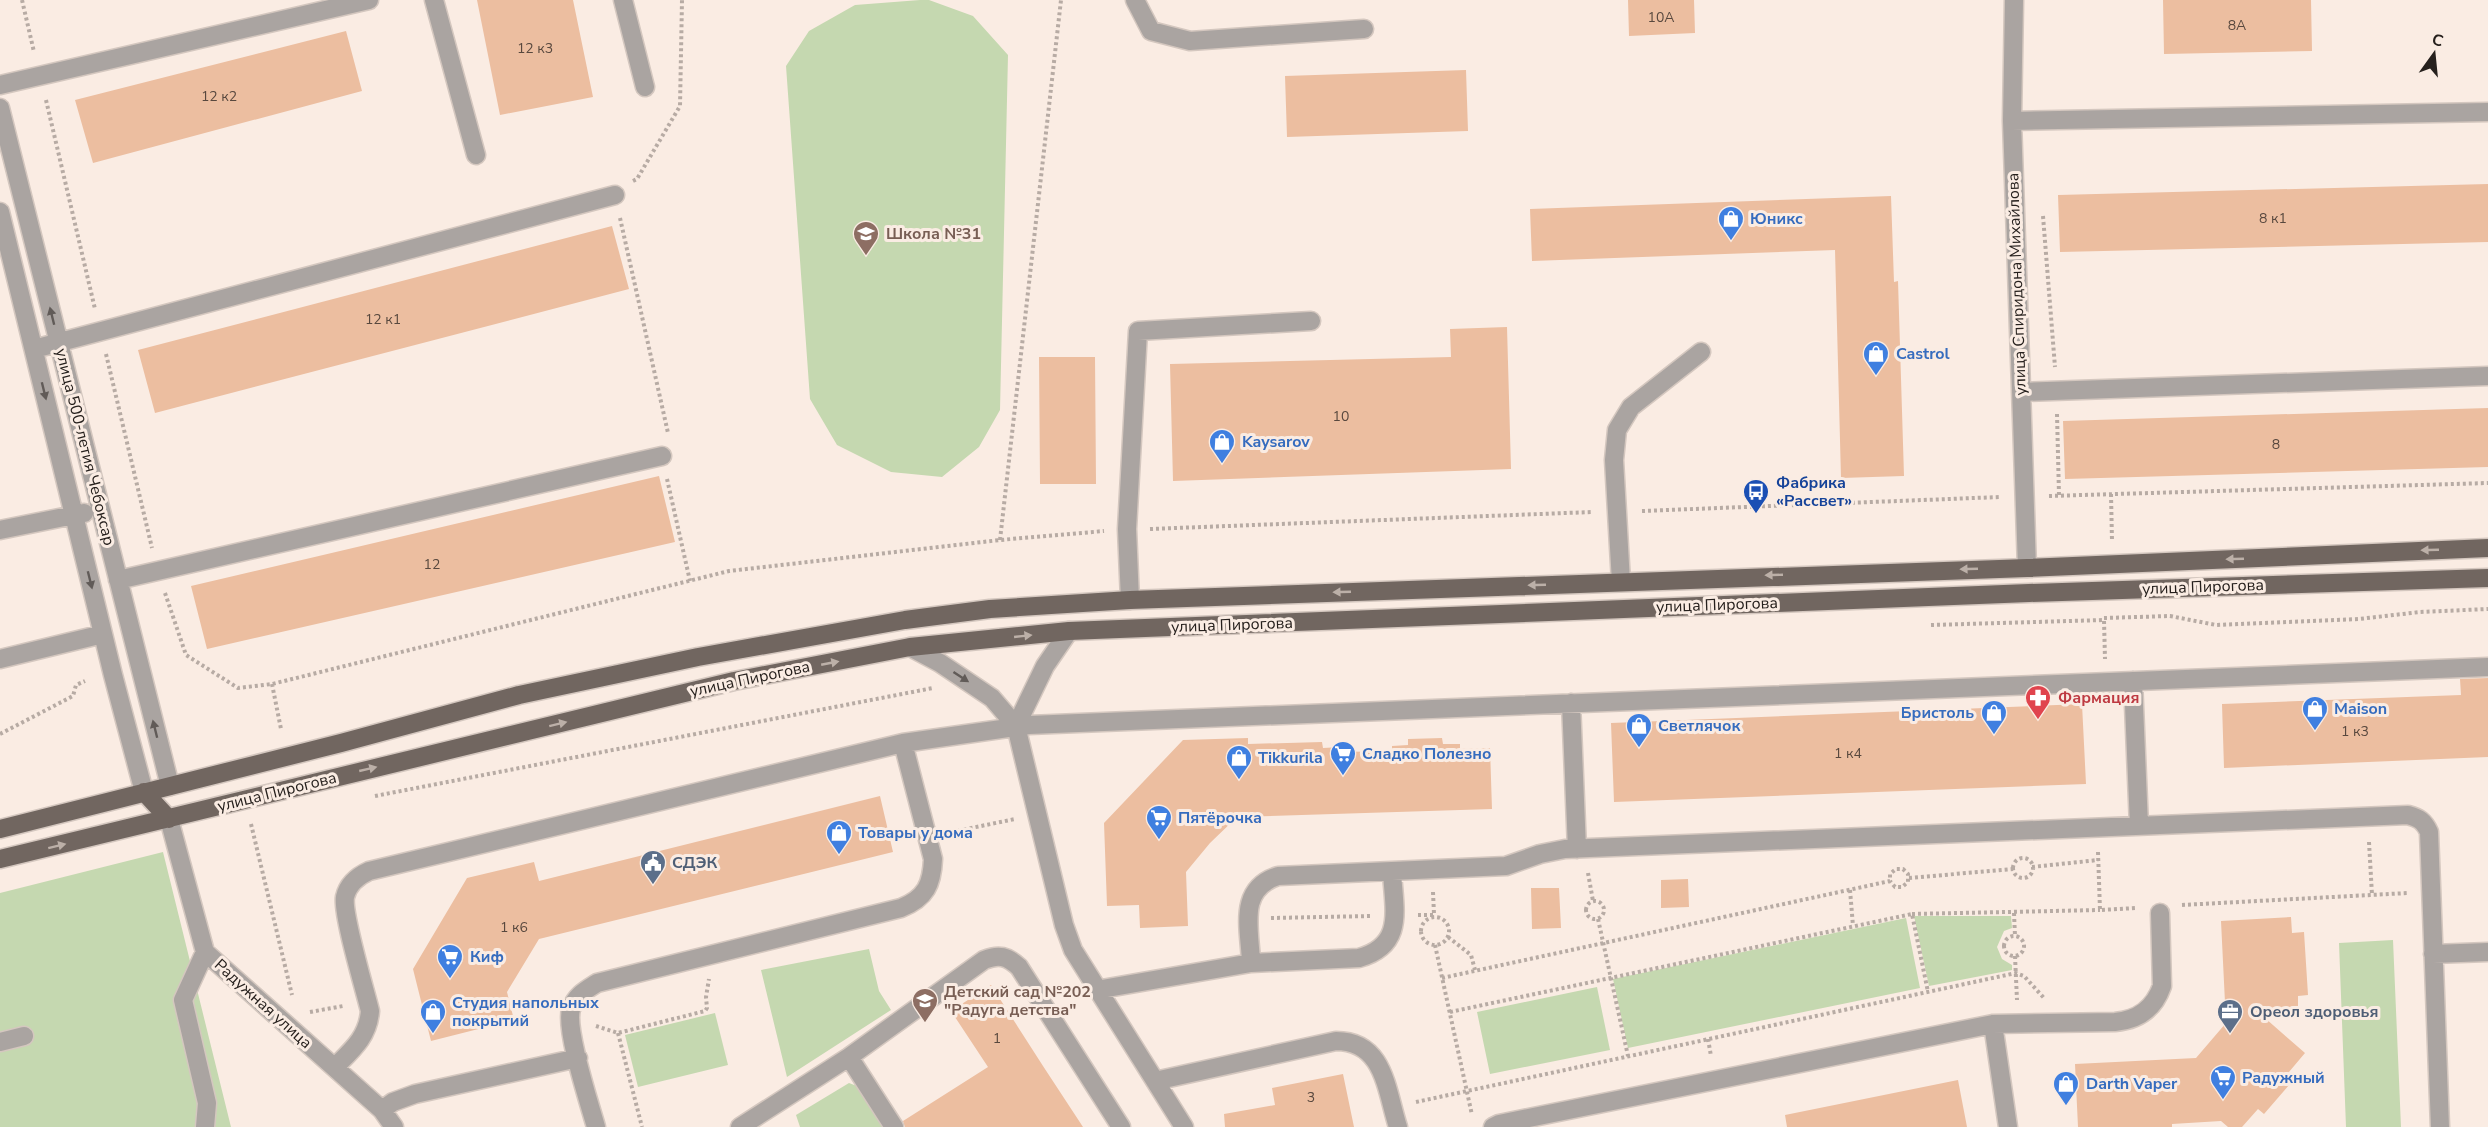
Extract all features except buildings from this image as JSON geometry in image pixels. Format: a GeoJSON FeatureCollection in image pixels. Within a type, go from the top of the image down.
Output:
{"type":"FeatureCollection","features":[{"type":"Feature","properties":{"kind":"main road","name":"улица Пирогова"},"geometry":{"type":"LineString","coordinates":[[144,792],[341,743],[519,695],[698,657],[905,620],[990,609],[1130,600],[2027,568],[2488,548]]}},
{"type":"Feature","properties":{"kind":"main road"},"geometry":{"type":"LineString","coordinates":[[2027,568],[2029,593]]}},
{"type":"Feature","properties":{"kind":"main road","name":"улица Пирогова"},"geometry":{"type":"LineString","coordinates":[[0,859],[734,681],[910,647],[1069,631],[2029,593],[2488,578]]}},
{"type":"Feature","properties":{"kind":"main road"},"geometry":{"type":"LineString","coordinates":[[1622,582],[1624,609]]}},
{"type":"Feature","properties":{"kind":"main road"},"geometry":{"type":"LineString","coordinates":[[1572,583],[1573,611]]}},
{"type":"Feature","properties":{"kind":"main road"},"geometry":{"type":"LineString","coordinates":[[1068,604],[1069,631]]}},
{"type":"Feature","properties":{"kind":"main road"},"geometry":{"type":"LineString","coordinates":[[905,620],[910,647]]}},
{"type":"Feature","properties":{"kind":"main road"},"geometry":{"type":"LineString","coordinates":[[169,819],[170,786]]}},
{"type":"Feature","properties":{"kind":"main road"},"geometry":{"type":"LineString","coordinates":[[0,829],[144,792],[169,819]]}},
{"type":"Feature","properties":{"kind":"street"},"geometry":{"type":"LineString","coordinates":[[0,85],[369,0]]}},
{"type":"Feature","properties":{"kind":"street"},"geometry":{"type":"LineString","coordinates":[[434,0],[476,155]]}},
{"type":"Feature","properties":{"kind":"street"},"geometry":{"type":"LineString","coordinates":[[623,0],[645,87]]}},
{"type":"Feature","properties":{"kind":"street"},"geometry":{"type":"LineString","coordinates":[[1135,0],[1151,31],[1190,41],[1364,29]]}},
{"type":"Feature","properties":{"kind":"street","name":"улица Спиридона Михайлова"},"geometry":{"type":"LineString","coordinates":[[2014,0],[2012,121],[2027,568]]}},
{"type":"Feature","properties":{"kind":"street","name":"улица 500-летия Чебоксар"},"geometry":{"type":"LineString","coordinates":[[0,108],[170,786]]}},
{"type":"Feature","properties":{"kind":"street"},"geometry":{"type":"LineString","coordinates":[[2012,121],[2488,111]]}},
{"type":"Feature","properties":{"kind":"street"},"geometry":{"type":"LineString","coordinates":[[34,349],[615,195]]}},
{"type":"Feature","properties":{"kind":"street","name":"улица 500-летия Чебоксар"},"geometry":{"type":"LineString","coordinates":[[0,212],[144,792]]}},
{"type":"Feature","properties":{"kind":"street"},"geometry":{"type":"LineString","coordinates":[[1130,600],[1127,529],[1138,330],[1311,321]]}},
{"type":"Feature","properties":{"kind":"street"},"geometry":{"type":"LineString","coordinates":[[1622,582],[1614,460],[1617,430],[1630,407],[1701,352]]}},
{"type":"Feature","properties":{"kind":"street"},"geometry":{"type":"LineString","coordinates":[[2021,392],[2488,376]]}},
{"type":"Feature","properties":{"kind":"street"},"geometry":{"type":"LineString","coordinates":[[118,580],[662,456]]}},
{"type":"Feature","properties":{"kind":"street"},"geometry":{"type":"LineString","coordinates":[[0,530],[100,509]]}},
{"type":"Feature","properties":{"kind":"street"},"geometry":{"type":"LineString","coordinates":[[1016,726],[1045,666],[1069,631]]}},
{"type":"Feature","properties":{"kind":"street"},"geometry":{"type":"LineString","coordinates":[[0,659],[103,634]]}},
{"type":"Feature","properties":{"kind":"street"},"geometry":{"type":"LineString","coordinates":[[910,647],[992,698],[1016,726],[1068,938],[1077,959],[1096,990],[1184,1127]]}},
{"type":"Feature","properties":{"kind":"street"},"geometry":{"type":"LineString","coordinates":[[335,1067],[362,1040],[367,1030],[370,1011],[345,907],[348,889],[361,875],[381,868],[903,743],[1016,726],[2488,667]]}},
{"type":"Feature","properties":{"kind":"street"},"geometry":{"type":"LineString","coordinates":[[2133,681],[2139,826]]}},
{"type":"Feature","properties":{"kind":"street"},"geometry":{"type":"LineString","coordinates":[[1571,704],[1577,849]]}},
{"type":"Feature","properties":{"kind":"street"},"geometry":{"type":"LineString","coordinates":[[596,1127],[570,1018],[577,998],[583,991],[597,983],[910,904],[927,889],[933,877],[933,859],[903,743]]}},
{"type":"Feature","properties":{"kind":"street"},"geometry":{"type":"LineString","coordinates":[[1251,963],[1249,902],[1253,892],[1266,880],[1278,876],[1506,866],[1551,851],[1577,849],[2408,815],[2426,824],[2429,832],[2440,1127]]}},
{"type":"Feature","properties":{"kind":"street","name":"Радужная улица"},"geometry":{"type":"LineString","coordinates":[[169,819],[206,952],[382,1110],[394,1127]]}},
{"type":"Feature","properties":{"kind":"street"},"geometry":{"type":"LineString","coordinates":[[1096,990],[1251,963],[1359,958],[1373,954],[1389,940],[1394,924],[1392,872]]}},
{"type":"Feature","properties":{"kind":"street"},"geometry":{"type":"LineString","coordinates":[[1493,1127],[1498,1124],[1993,1024],[2128,1020],[2151,1007],[2162,986],[2160,910]]}},
{"type":"Feature","properties":{"kind":"street"},"geometry":{"type":"LineString","coordinates":[[205,1127],[207,1103],[183,1000],[206,952]]}},
{"type":"Feature","properties":{"kind":"street"},"geometry":{"type":"LineString","coordinates":[[2433,954],[2488,952]]}},
{"type":"Feature","properties":{"kind":"street"},"geometry":{"type":"LineString","coordinates":[[740,1127],[849,1058],[984,960],[1001,956],[1010,958],[1019,967],[1121,1127]]}},
{"type":"Feature","properties":{"kind":"street"},"geometry":{"type":"LineString","coordinates":[[1993,1024],[2008,1127]]}},
{"type":"Feature","properties":{"kind":"street"},"geometry":{"type":"LineString","coordinates":[[0,1042],[24,1036]]}},
{"type":"Feature","properties":{"kind":"street"},"geometry":{"type":"LineString","coordinates":[[1155,1081],[1336,1041],[1350,1041],[1361,1045],[1371,1053],[1378,1065],[1398,1127]]}},
{"type":"Feature","properties":{"kind":"street"},"geometry":{"type":"LineString","coordinates":[[382,1110],[393,1102],[415,1094],[578,1058]]}},
{"type":"Feature","properties":{"kind":"street"},"geometry":{"type":"LineString","coordinates":[[849,1058],[894,1127]]}},
{"type":"Feature","properties":{"kind":"path"},"geometry":{"type":"LineString","coordinates":[[22,0],[158,572],[186,656],[238,688],[272,684],[729,571],[1000,540],[1107,531]]}},
{"type":"Feature","properties":{"kind":"path"},"geometry":{"type":"LineString","coordinates":[[682,0],[680,106],[637,179],[615,195],[670,442],[662,456],[690,581]]}},
{"type":"Feature","properties":{"kind":"path"},"geometry":{"type":"LineString","coordinates":[[1000,540],[1061,0]]}},
{"type":"Feature","properties":{"kind":"path"},"geometry":{"type":"LineString","coordinates":[[2043,215],[2057,391],[2059,495]]}},
{"type":"Feature","properties":{"kind":"path"},"geometry":{"type":"LineString","coordinates":[[1142,529],[2024,496],[2488,483]]}},
{"type":"Feature","properties":{"kind":"path"},"geometry":{"type":"LineString","coordinates":[[2111,494],[2112,548]]}},
{"type":"Feature","properties":{"kind":"path"},"geometry":{"type":"LineString","coordinates":[[2106,682],[2104,620],[2170,616],[2216,625],[2359,620],[2420,612],[2488,609]]}},
{"type":"Feature","properties":{"kind":"path"},"geometry":{"type":"LineString","coordinates":[[0,734],[74,696],[76,685],[85,681]]}},
{"type":"Feature","properties":{"kind":"path"},"geometry":{"type":"LineString","coordinates":[[365,798],[968,681]]}},
{"type":"Feature","properties":{"kind":"path"},"geometry":{"type":"LineString","coordinates":[[272,684],[281,729]]}},
{"type":"Feature","properties":{"kind":"path"},"geometry":{"type":"LineString","coordinates":[[927,837],[1038,814]]}},
{"type":"Feature","properties":{"kind":"path"},"geometry":{"type":"LineString","coordinates":[[2368,817],[2372,895]]}},
{"type":"Feature","properties":{"kind":"path"},"geometry":{"type":"LineString","coordinates":[[240,826],[261,821]]}},
{"type":"Feature","properties":{"kind":"path"},"geometry":{"type":"LineString","coordinates":[[251,824],[289,987],[294,999]]}},
{"type":"Feature","properties":{"kind":"path"},"geometry":{"type":"LineString","coordinates":[[2097,828],[2100,910]]}},
{"type":"Feature","properties":{"kind":"path"},"geometry":{"type":"LineString","coordinates":[[2022,858],[2029,860],[2032,867],[2030,874],[2024,878],[2016,875],[2013,869],[2015,861],[2022,858]]}},
{"type":"Feature","properties":{"kind":"path"},"geometry":{"type":"LineString","coordinates":[[2032,867],[2098,860]]}},
{"type":"Feature","properties":{"kind":"path"},"geometry":{"type":"LineString","coordinates":[[1899,868],[1906,871],[1909,878],[1906,885],[1898,887],[1890,881],[1892,871],[1899,868]]}},
{"type":"Feature","properties":{"kind":"path"},"geometry":{"type":"LineString","coordinates":[[1909,878],[2013,869]]}},
{"type":"Feature","properties":{"kind":"path"},"geometry":{"type":"LineString","coordinates":[[1442,978],[1890,881]]}},
{"type":"Feature","properties":{"kind":"path"},"geometry":{"type":"LineString","coordinates":[[1850,890],[1853,926]]}},
{"type":"Feature","properties":{"kind":"path"},"geometry":{"type":"LineString","coordinates":[[1450,1012],[1911,914],[2160,910],[2431,892]]}},
{"type":"Feature","properties":{"kind":"path"},"geometry":{"type":"LineString","coordinates":[[1593,901],[1604,907],[1603,914],[1598,919],[1592,919],[1586,915],[1587,905],[1593,901]]}},
{"type":"Feature","properties":{"kind":"path"},"geometry":{"type":"LineString","coordinates":[[2014,913],[2015,936],[2023,943],[2023,949],[2015,956]]}},
{"type":"Feature","properties":{"kind":"path"},"geometry":{"type":"LineString","coordinates":[[1911,914],[1928,992]]}},
{"type":"Feature","properties":{"kind":"path"},"geometry":{"type":"LineString","coordinates":[[1249,918],[1434,915]]}},
{"type":"Feature","properties":{"kind":"path"},"geometry":{"type":"LineString","coordinates":[[1438,918],[1445,922],[1449,929],[1448,937],[1443,943],[1435,945],[1427,943],[1422,936],[1422,927],[1426,921],[1438,918]]}},
{"type":"Feature","properties":{"kind":"path"},"geometry":{"type":"LineString","coordinates":[[1598,919],[1628,1056]]}},
{"type":"Feature","properties":{"kind":"path"},"geometry":{"type":"LineString","coordinates":[[2015,936],[2005,941],[2004,946],[2010,956],[2015,956]]}},
{"type":"Feature","properties":{"kind":"path"},"geometry":{"type":"LineString","coordinates":[[1448,937],[1471,955],[1475,970]]}},
{"type":"Feature","properties":{"kind":"path"},"geometry":{"type":"LineString","coordinates":[[1435,945],[1473,1118]]}},
{"type":"Feature","properties":{"kind":"path"},"geometry":{"type":"LineString","coordinates":[[2015,956],[2018,1023]]}},
{"type":"Feature","properties":{"kind":"path"},"geometry":{"type":"LineString","coordinates":[[570,1018],[618,1033],[705,1011],[709,977],[705,957]]}},
{"type":"Feature","properties":{"kind":"path"},"geometry":{"type":"LineString","coordinates":[[1392,1107],[2016,973],[2024,976],[2066,1022]]}},
{"type":"Feature","properties":{"kind":"path"},"geometry":{"type":"LineString","coordinates":[[306,1010],[315,1012],[367,1000]]}},
{"type":"Feature","properties":{"kind":"path"},"geometry":{"type":"LineString","coordinates":[[618,1033],[642,1127]]}},
{"type":"Feature","properties":{"kind":"green space"},"geometry":{"type":"Polygon","coordinates":[[[929,0],[973,16],[1008,55],[1000,410],[979,447],[942,477],[891,472],[837,445],[810,399],[786,66],[809,31],[855,5],[929,0]]]}},
{"type":"Feature","properties":{"kind":"green space"},"geometry":{"type":"Polygon","coordinates":[[[163,852],[231,1127],[0,1127],[0,893],[163,852]]]}},
{"type":"Feature","properties":{"kind":"green space"},"geometry":{"type":"Polygon","coordinates":[[[1914,916],[2011,916],[2012,928],[2004,931],[1997,947],[2002,959],[2012,965],[2012,970],[1929,986],[1914,916]]]}},
{"type":"Feature","properties":{"kind":"green space"},"geometry":{"type":"Polygon","coordinates":[[[1906,918],[1920,988],[1628,1048],[1613,979],[1906,918]]]}},
{"type":"Feature","properties":{"kind":"green space"},"geometry":{"type":"Polygon","coordinates":[[[2393,940],[2401,1127],[2346,1127],[2339,943],[2393,940]]]}},
{"type":"Feature","properties":{"kind":"green space"},"geometry":{"type":"Polygon","coordinates":[[[869,949],[879,991],[891,1010],[787,1077],[761,970],[869,949]]]}},
{"type":"Feature","properties":{"kind":"green space"},"geometry":{"type":"Polygon","coordinates":[[[1597,987],[1610,1050],[1490,1074],[1477,1012],[1597,987]]]}},
{"type":"Feature","properties":{"kind":"green space"},"geometry":{"type":"Polygon","coordinates":[[[715,1013],[728,1065],[638,1087],[625,1035],[715,1013]]]}},
{"type":"Feature","properties":{"kind":"green space"},"geometry":{"type":"Polygon","coordinates":[[[849,1083],[862,1088],[887,1127],[800,1127],[796,1115],[849,1083]]]}},
{"type":"Feature","properties":{"kind":"place","name":"Юникс"},"geometry":{"type":"Point","coordinates":[1731,242]}},
{"type":"Feature","properties":{"kind":"place","name":"Школа №31"},"geometry":{"type":"Point","coordinates":[866,257]}},
{"type":"Feature","properties":{"kind":"place","name":"Castrol"},"geometry":{"type":"Point","coordinates":[1876,377]}},
{"type":"Feature","properties":{"kind":"place","name":"Kaysarov"},"geometry":{"type":"Point","coordinates":[1222,465]}},
{"type":"Feature","properties":{"kind":"place","name":"Фабрика «Рассвет»"},"geometry":{"type":"Point","coordinates":[1756,515]}},
{"type":"Feature","properties":{"kind":"place","name":"Фармация"},"geometry":{"type":"Point","coordinates":[2038,721]}},
{"type":"Feature","properties":{"kind":"place","name":"Maison"},"geometry":{"type":"Point","coordinates":[2315,732]}},
{"type":"Feature","properties":{"kind":"place","name":"Бристоль"},"geometry":{"type":"Point","coordinates":[1994,736]}},
{"type":"Feature","properties":{"kind":"place","name":"Светлячок"},"geometry":{"type":"Point","coordinates":[1639,749]}},
{"type":"Feature","properties":{"kind":"place","name":"Сладко Полезно"},"geometry":{"type":"Point","coordinates":[1343,777]}},
{"type":"Feature","properties":{"kind":"place","name":"Tikkurila"},"geometry":{"type":"Point","coordinates":[1239,781]}},
{"type":"Feature","properties":{"kind":"place","name":"Пятёрочка"},"geometry":{"type":"Point","coordinates":[1159,841]}},
{"type":"Feature","properties":{"kind":"place","name":"Товары у дома"},"geometry":{"type":"Point","coordinates":[839,856]}},
{"type":"Feature","properties":{"kind":"place","name":"СДЭК"},"geometry":{"type":"Point","coordinates":[653,886]}},
{"type":"Feature","properties":{"kind":"place","name":"Киф"},"geometry":{"type":"Point","coordinates":[450,980]}},
{"type":"Feature","properties":{"kind":"place","name":"Детский сад №202 \"Радуга детства\""},"geometry":{"type":"Point","coordinates":[925,1024]}},
{"type":"Feature","properties":{"kind":"place","name":"Студия напольных покрытий"},"geometry":{"type":"Point","coordinates":[433,1035]}},
{"type":"Feature","properties":{"kind":"place","name":"Ореол здоровья"},"geometry":{"type":"Point","coordinates":[2230,1035]}},
{"type":"Feature","properties":{"kind":"place","name":"Радужный"},"geometry":{"type":"Point","coordinates":[2223,1101]}},
{"type":"Feature","properties":{"kind":"place","name":"Darth Vaper"},"geometry":{"type":"Point","coordinates":[2066,1107]}}]}
